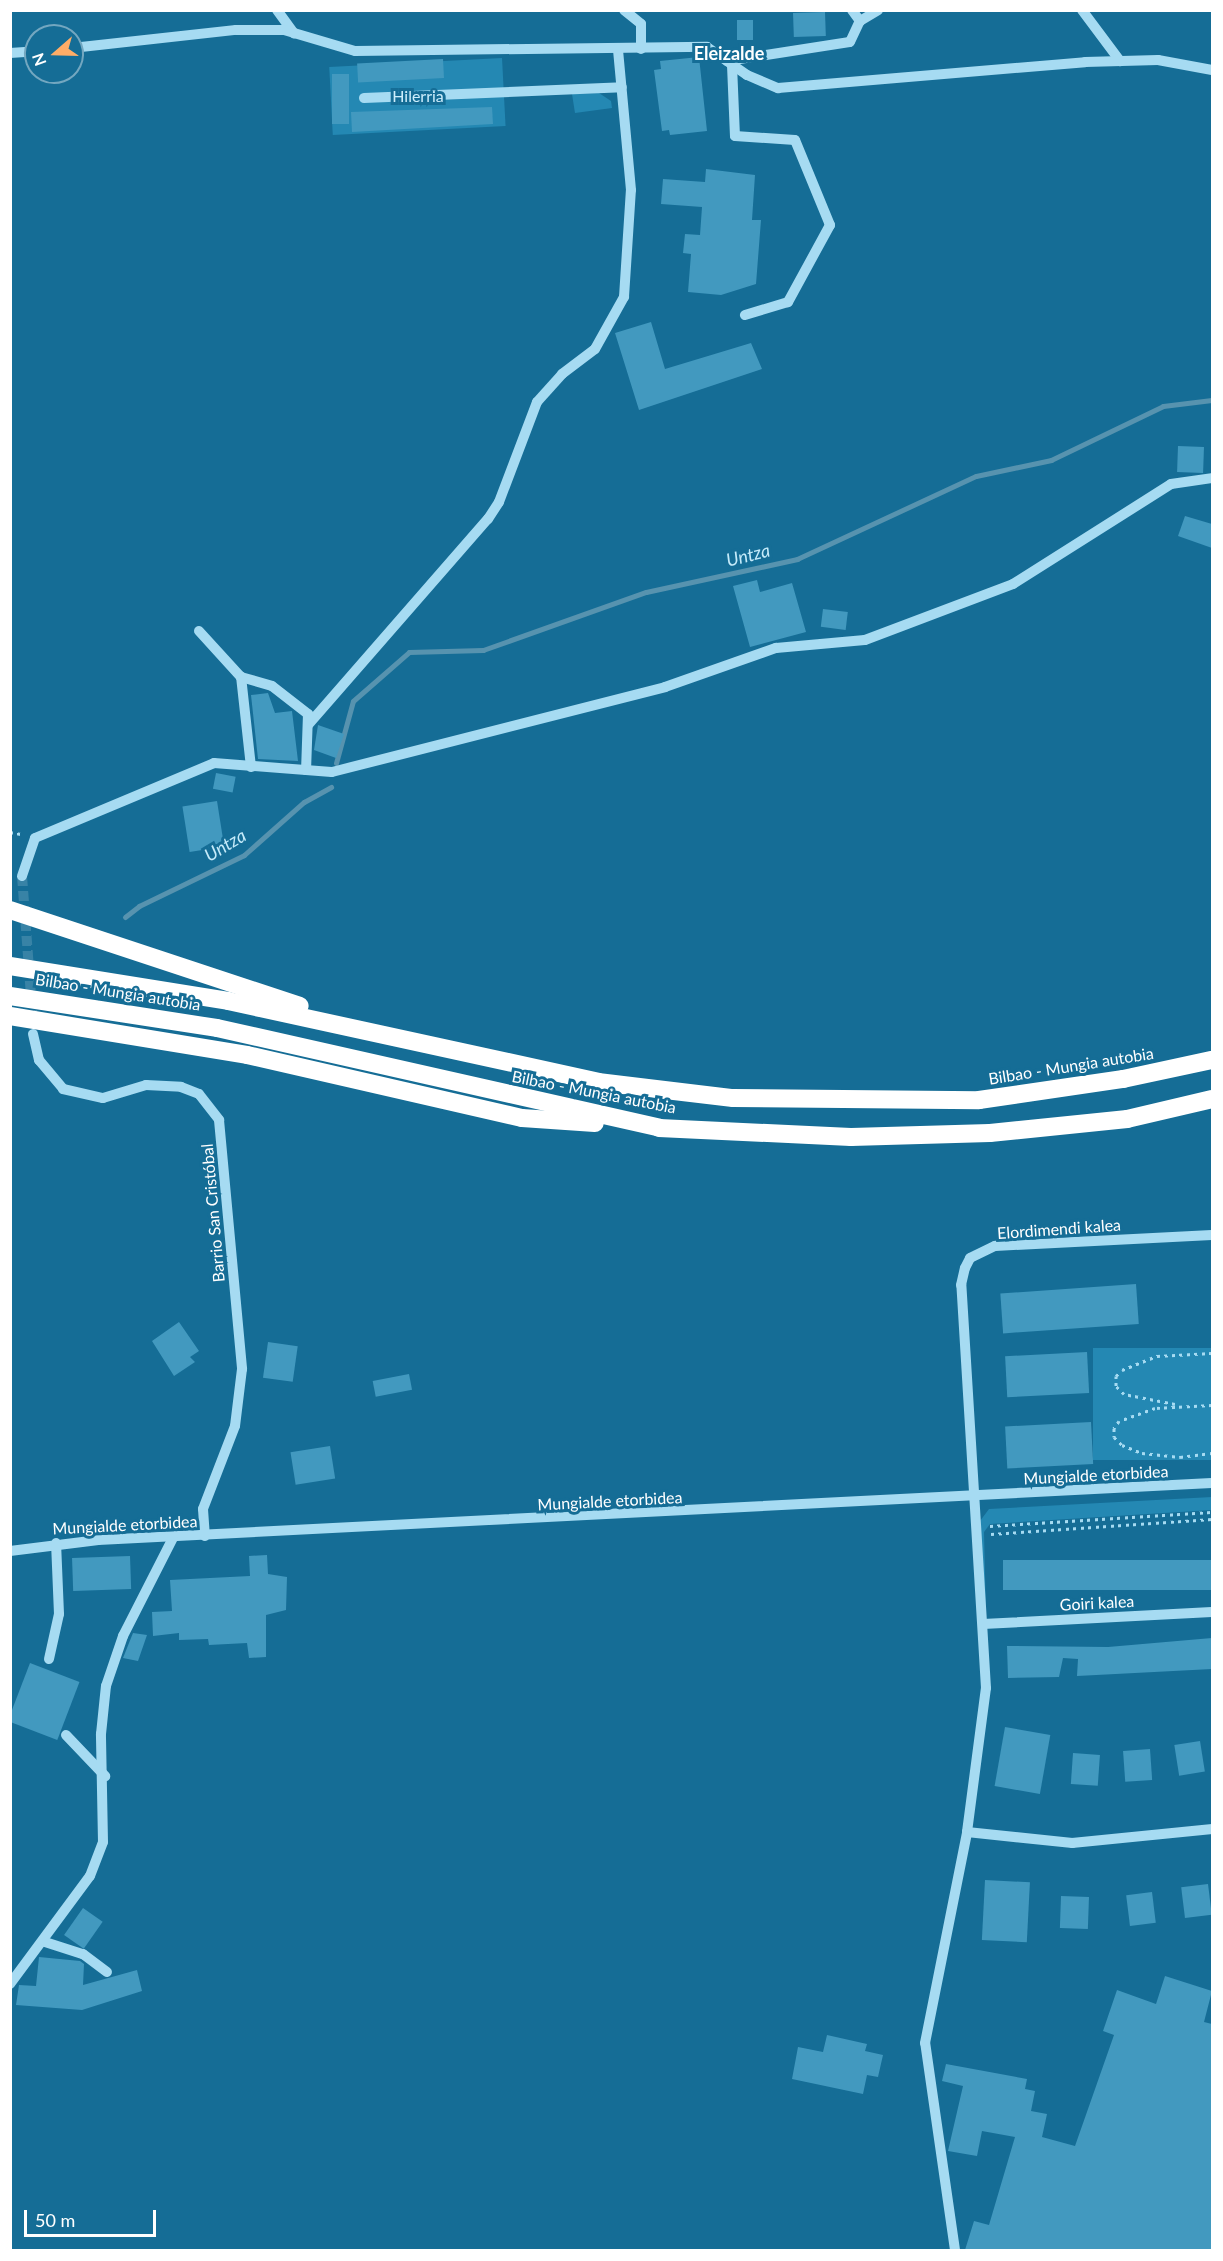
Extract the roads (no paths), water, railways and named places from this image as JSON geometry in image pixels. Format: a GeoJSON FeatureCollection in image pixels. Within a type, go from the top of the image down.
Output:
{"type":"FeatureCollection","features":[{"type":"Feature","properties":{"kind":"highway"},"geometry":{"type":"LineString","coordinates":[[10,910],[387,1035]]}},
{"type":"Feature","properties":{"kind":"highway","name":"Bilbao - Mungia autobia"},"geometry":{"type":"LineString","coordinates":[[10,966],[228,1001],[598,1082],[732,1098],[861,1102],[979,1100],[1123,1079],[1212,1060]]}},
{"type":"Feature","properties":{"kind":"highway","name":"Bilbao - Mungia autobia"},"geometry":{"type":"LineString","coordinates":[[10,996],[217,1028],[659,1128],[851,1137],[990,1133],[1127,1119],[1212,1099]]}},
{"type":"Feature","properties":{"kind":"highway"},"geometry":{"type":"LineString","coordinates":[[10,1016],[247,1055],[522,1118],[659,1128]]}},
{"type":"Feature","properties":{"kind":"street"},"geometry":{"type":"LineString","coordinates":[[277,10],[294,33]]}},
{"type":"Feature","properties":{"kind":"street"},"geometry":{"type":"LineString","coordinates":[[624,10],[641,24],[641,49]]}},
{"type":"Feature","properties":{"kind":"street"},"geometry":{"type":"LineString","coordinates":[[852,10],[860,21]]}},
{"type":"Feature","properties":{"kind":"street"},"geometry":{"type":"LineString","coordinates":[[730,63],[850,42],[860,21],[878,10]]}},
{"type":"Feature","properties":{"kind":"street"},"geometry":{"type":"LineString","coordinates":[[1082,10],[1120,61]]}},
{"type":"Feature","properties":{"kind":"street"},"geometry":{"type":"LineString","coordinates":[[84,47],[236,30],[294,33],[355,51],[641,49],[707,46],[730,63],[777,88],[1120,61],[1158,60],[1212,70]]}},
{"type":"Feature","properties":{"kind":"street"},"geometry":{"type":"LineString","coordinates":[[308,725],[488,519],[500,502],[537,402],[562,374],[595,349],[624,297],[631,190],[618,49]]}},
{"type":"Feature","properties":{"kind":"street"},"geometry":{"type":"LineString","coordinates":[[730,63],[735,136],[795,140],[830,225],[789,302],[745,315]]}},
{"type":"Feature","properties":{"kind":"street"},"geometry":{"type":"LineString","coordinates":[[364,98],[622,87]]}},
{"type":"Feature","properties":{"kind":"street"},"geometry":{"type":"LineString","coordinates":[[22,876],[35,838],[214,763],[332,772],[665,687],[776,648],[865,640],[1013,584],[1170,484],[1212,478]]}},
{"type":"Feature","properties":{"kind":"street"},"geometry":{"type":"LineString","coordinates":[[199,631],[241,677],[272,686],[308,714],[306,770]]}},
{"type":"Feature","properties":{"kind":"street"},"geometry":{"type":"LineString","coordinates":[[241,677],[252,767]]}},
{"type":"Feature","properties":{"kind":"street","name":"Barrio San Cristóbal"},"geometry":{"type":"LineString","coordinates":[[33,1034],[39,1060],[63,1089],[103,1098],[146,1085],[181,1087],[199,1094],[219,1120],[242,1369],[235,1426],[203,1509],[205,1536]]}},
{"type":"Feature","properties":{"kind":"street","name":"Elordimendi kalea"},"geometry":{"type":"LineString","coordinates":[[955,2250],[925,2043],[967,1832],[986,1688],[962,1285],[970,1258],[995,1246],[1212,1235]]}},
{"type":"Feature","properties":{"kind":"street","name":"Mungialde etorbidea"},"geometry":{"type":"LineString","coordinates":[[10,1551],[56,1543],[1212,1483]]}},
{"type":"Feature","properties":{"kind":"street"},"geometry":{"type":"LineString","coordinates":[[10,1984],[45,1942],[90,1876],[103,1842],[105,1776],[101,1734],[106,1686],[123,1636],[172,1538]]}},
{"type":"Feature","properties":{"kind":"street"},"geometry":{"type":"LineString","coordinates":[[49,1659],[59,1614],[56,1543]]}},
{"type":"Feature","properties":{"kind":"street","name":"Goiri kalea"},"geometry":{"type":"LineString","coordinates":[[983,1624],[1212,1612]]}},
{"type":"Feature","properties":{"kind":"street"},"geometry":{"type":"LineString","coordinates":[[66,1735],[105,1776]]}},
{"type":"Feature","properties":{"kind":"street"},"geometry":{"type":"LineString","coordinates":[[967,1832],[1072,1843],[1212,1829]]}},
{"type":"Feature","properties":{"kind":"street"},"geometry":{"type":"LineString","coordinates":[[45,1942],[83,1954],[107,1972]]}},
{"type":"Feature","properties":{"kind":"waterway","name":"Untza"},"geometry":{"type":"LineString","coordinates":[[336,763],[353,701],[409,652],[483,650],[646,592],[797,559],[976,476],[1051,460],[1163,406],[1212,400]]}},
{"type":"Feature","properties":{"kind":"waterway","name":"Untza"},"geometry":{"type":"LineString","coordinates":[[125,917],[139,906],[244,855],[304,802],[331,787]]}},
{"type":"Feature","properties":{"kind":"tunnel"},"geometry":{"type":"LineString","coordinates":[[22,876],[33,1024]]}},
{"type":"Feature","properties":{"kind":"district","name":"Eleizalde"},"geometry":{"type":"Point","coordinates":[729,53]}},
{"type":"Feature","properties":{"kind":"park label","name":"Hilerria"},"geometry":{"type":"Point","coordinates":[418,96]}}]}
